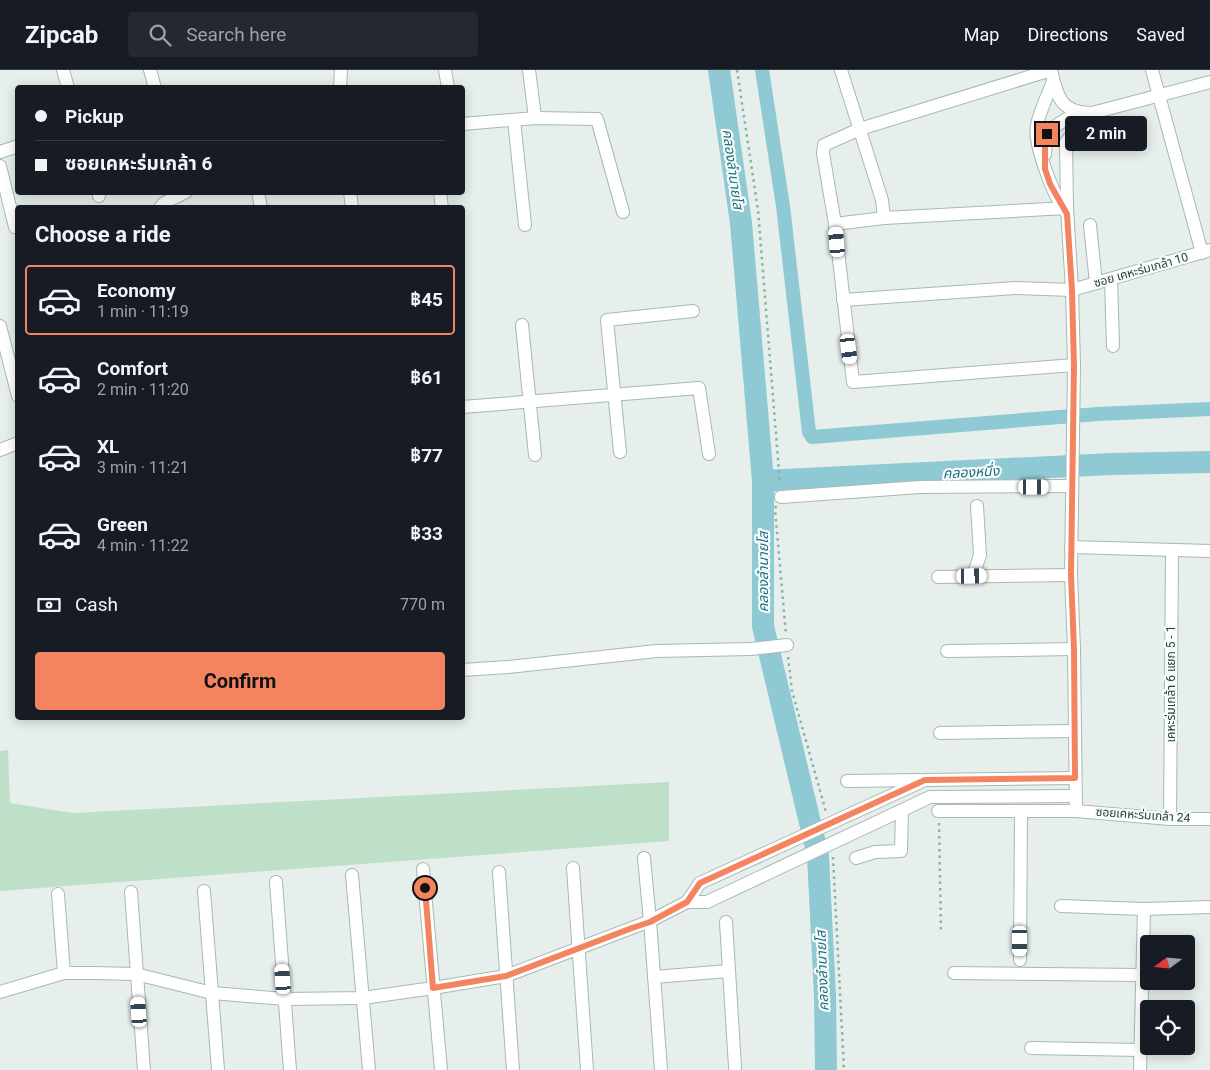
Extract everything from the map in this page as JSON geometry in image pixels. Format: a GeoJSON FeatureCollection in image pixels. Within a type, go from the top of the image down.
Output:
{"type":"FeatureCollection","features":[{"type":"Feature","properties":{"kind":"street"},"geometry":{"type":"LineString","coordinates":[[63,70],[67,85]]}},
{"type":"Feature","properties":{"kind":"street"},"geometry":{"type":"LineString","coordinates":[[150,70],[154,85]]}},
{"type":"Feature","properties":{"kind":"street"},"geometry":{"type":"LineString","coordinates":[[340,85],[341,70]]}},
{"type":"Feature","properties":{"kind":"street"},"geometry":{"type":"LineString","coordinates":[[446,70],[448,85]]}},
{"type":"Feature","properties":{"kind":"street"},"geometry":{"type":"LineString","coordinates":[[529,70],[535,118]]}},
{"type":"Feature","properties":{"kind":"street"},"geometry":{"type":"LineString","coordinates":[[841,70],[882,200],[884,218]]}},
{"type":"Feature","properties":{"kind":"street"},"geometry":{"type":"LineString","coordinates":[[1152,70],[1206,252]]}},
{"type":"Feature","properties":{"kind":"street"},"geometry":{"type":"LineString","coordinates":[[1052,74],[860,130],[827,143],[822,147],[835,224],[853,382],[1074,366]]}},
{"type":"Feature","properties":{"kind":"street"},"geometry":{"type":"LineString","coordinates":[[1052,74],[1060,99],[1068,108],[1078,113],[1092,113],[1210,82]]}},
{"type":"Feature","properties":{"kind":"street"},"geometry":{"type":"LineString","coordinates":[[1052,74],[1036,126],[1045,169],[1066,210]]}},
{"type":"Feature","properties":{"kind":"street"},"geometry":{"type":"LineString","coordinates":[[1045,169],[1045,142],[1047,134],[1059,123],[1078,113]]}},
{"type":"Feature","properties":{"kind":"street"},"geometry":{"type":"LineString","coordinates":[[1076,810],[1071,575],[1074,366],[1072,290],[1066,210],[1066,142],[1092,113]]}},
{"type":"Feature","properties":{"kind":"street"},"geometry":{"type":"LineString","coordinates":[[465,124],[535,118],[597,119],[623,212]]}},
{"type":"Feature","properties":{"kind":"street"},"geometry":{"type":"LineString","coordinates":[[514,120],[525,225]]}},
{"type":"Feature","properties":{"kind":"street"},"geometry":{"type":"LineString","coordinates":[[0,152],[15,147]]}},
{"type":"Feature","properties":{"kind":"street"},"geometry":{"type":"LineString","coordinates":[[0,166],[15,226]]}},
{"type":"Feature","properties":{"kind":"street"},"geometry":{"type":"LineString","coordinates":[[162,205],[164,202],[179,195]]}},
{"type":"Feature","properties":{"kind":"street"},"geometry":{"type":"LineString","coordinates":[[835,224],[884,218],[1066,210]]}},
{"type":"Feature","properties":{"kind":"street"},"geometry":{"type":"LineString","coordinates":[[1090,225],[1096,283]]}},
{"type":"Feature","properties":{"kind":"street","name":"ซอย เคหะร่มเกล้า 10"},"geometry":{"type":"LineString","coordinates":[[843,300],[1015,288],[1072,290],[1206,252]]}},
{"type":"Feature","properties":{"kind":"street"},"geometry":{"type":"LineString","coordinates":[[1111,279],[1113,346]]}},
{"type":"Feature","properties":{"kind":"street"},"geometry":{"type":"LineString","coordinates":[[620,452],[607,320],[693,311]]}},
{"type":"Feature","properties":{"kind":"street"},"geometry":{"type":"LineString","coordinates":[[522,325],[535,454]]}},
{"type":"Feature","properties":{"kind":"street"},"geometry":{"type":"LineString","coordinates":[[0,326],[15,384]]}},
{"type":"Feature","properties":{"kind":"street"},"geometry":{"type":"LineString","coordinates":[[465,407],[700,388],[709,454]]}},
{"type":"Feature","properties":{"kind":"street"},"geometry":{"type":"LineString","coordinates":[[0,450],[15,444]]}},
{"type":"Feature","properties":{"kind":"street"},"geometry":{"type":"LineString","coordinates":[[781,497],[920,487],[1072,482]]}},
{"type":"Feature","properties":{"kind":"street"},"geometry":{"type":"LineString","coordinates":[[972,576],[980,555],[977,506]]}},
{"type":"Feature","properties":{"kind":"street"},"geometry":{"type":"LineString","coordinates":[[1071,547],[1210,551]]}},
{"type":"Feature","properties":{"kind":"street","name":"เคหะร่มเกล้า 6 แยก 5 - 1"},"geometry":{"type":"LineString","coordinates":[[1170,818],[1172,550]]}},
{"type":"Feature","properties":{"kind":"street"},"geometry":{"type":"LineString","coordinates":[[938,577],[1071,575]]}},
{"type":"Feature","properties":{"kind":"street"},"geometry":{"type":"LineString","coordinates":[[465,670],[508,668],[657,651],[751,649],[787,645]]}},
{"type":"Feature","properties":{"kind":"street"},"geometry":{"type":"LineString","coordinates":[[947,651],[1074,649]]}},
{"type":"Feature","properties":{"kind":"street"},"geometry":{"type":"LineString","coordinates":[[940,733],[1074,731]]}},
{"type":"Feature","properties":{"kind":"street"},"geometry":{"type":"LineString","coordinates":[[847,781],[1075,778]]}},
{"type":"Feature","properties":{"kind":"street"},"geometry":{"type":"LineString","coordinates":[[0,992],[64,973],[136,974],[212,993],[285,999],[362,998],[506,976],[650,922],[687,902],[700,883],[925,780]]}},
{"type":"Feature","properties":{"kind":"street"},"geometry":{"type":"LineString","coordinates":[[907,788],[916,804]]}},
{"type":"Feature","properties":{"kind":"street"},"geometry":{"type":"LineString","coordinates":[[687,902],[707,902],[930,797],[1075,796]]}},
{"type":"Feature","properties":{"kind":"street"},"geometry":{"type":"LineString","coordinates":[[856,858],[875,852],[901,851],[902,810]]}},
{"type":"Feature","properties":{"kind":"street","name":"ซอยเคหะร่มเกล้า 24"},"geometry":{"type":"LineString","coordinates":[[938,811],[1076,810],[1170,818],[1210,819]]}},
{"type":"Feature","properties":{"kind":"street"},"geometry":{"type":"LineString","coordinates":[[1020,960],[1021,811]]}},
{"type":"Feature","properties":{"kind":"street"},"geometry":{"type":"LineString","coordinates":[[644,858],[661,1070]]}},
{"type":"Feature","properties":{"kind":"street"},"geometry":{"type":"LineString","coordinates":[[423,868],[441,1070]]}},
{"type":"Feature","properties":{"kind":"street"},"geometry":{"type":"LineString","coordinates":[[573,868],[588,1070]]}},
{"type":"Feature","properties":{"kind":"street"},"geometry":{"type":"LineString","coordinates":[[499,872],[513,1070]]}},
{"type":"Feature","properties":{"kind":"street"},"geometry":{"type":"LineString","coordinates":[[352,875],[368,1070]]}},
{"type":"Feature","properties":{"kind":"street"},"geometry":{"type":"LineString","coordinates":[[276,882],[290,1070]]}},
{"type":"Feature","properties":{"kind":"street"},"geometry":{"type":"LineString","coordinates":[[131,892],[144,1070]]}},
{"type":"Feature","properties":{"kind":"street"},"geometry":{"type":"LineString","coordinates":[[204,892],[218,1070]]}},
{"type":"Feature","properties":{"kind":"street"},"geometry":{"type":"LineString","coordinates":[[58,894],[64,973]]}},
{"type":"Feature","properties":{"kind":"street"},"geometry":{"type":"LineString","coordinates":[[1061,906],[1210,907]]}},
{"type":"Feature","properties":{"kind":"street"},"geometry":{"type":"LineString","coordinates":[[1143,935],[1144,908]]}},
{"type":"Feature","properties":{"kind":"street"},"geometry":{"type":"LineString","coordinates":[[726,922],[735,1067]]}},
{"type":"Feature","properties":{"kind":"street"},"geometry":{"type":"LineString","coordinates":[[654,977],[728,971]]}},
{"type":"Feature","properties":{"kind":"street"},"geometry":{"type":"LineString","coordinates":[[954,973],[1140,975]]}},
{"type":"Feature","properties":{"kind":"street"},"geometry":{"type":"LineString","coordinates":[[1031,1048],[1140,1050]]}},
{"type":"Feature","properties":{"kind":"street"},"geometry":{"type":"LineString","coordinates":[[1140,1055],[1140,1070]]}},
{"type":"Feature","properties":{"kind":"path"},"geometry":{"type":"LineString","coordinates":[[736,70],[758,210],[781,497],[775,509],[792,691],[827,815]]}},
{"type":"Feature","properties":{"kind":"path"},"geometry":{"type":"LineString","coordinates":[[938,811],[941,933]]}},
{"type":"Feature","properties":{"kind":"path"},"geometry":{"type":"LineString","coordinates":[[833,854],[844,1070]]}},
{"type":"Feature","properties":{"kind":"green space"},"geometry":{"type":"Polygon","coordinates":[[[8,750],[10,803],[73,813],[669,782],[669,841],[0,891],[0,751],[8,750]]]}},
{"type":"Feature","properties":{"kind":"waterway","name":"คลองลำนายโส"},"geometry":{"type":"LineString","coordinates":[[719,70],[741,223],[763,481],[763,626],[818,856],[825,996],[826,1070]]}},
{"type":"Feature","properties":{"kind":"waterway"},"geometry":{"type":"LineString","coordinates":[[762,70],[783,206],[809,432],[812,437],[1098,414],[1210,409]]}},
{"type":"Feature","properties":{"kind":"waterway","name":"คลองหนึ่ง"},"geometry":{"type":"LineString","coordinates":[[763,481],[1112,464],[1210,462]]}},
{"type":"Feature","properties":{"kind":"route"},"geometry":{"type":"LineString","coordinates":[[425,888],[433,988],[506,976],[650,922],[687,902],[700,883],[925,780],[1075,778],[1074,649],[1071,575],[1074,366],[1072,290],[1067,214],[1050,184],[1045,169],[1045,142],[1047,134]]}}]}
